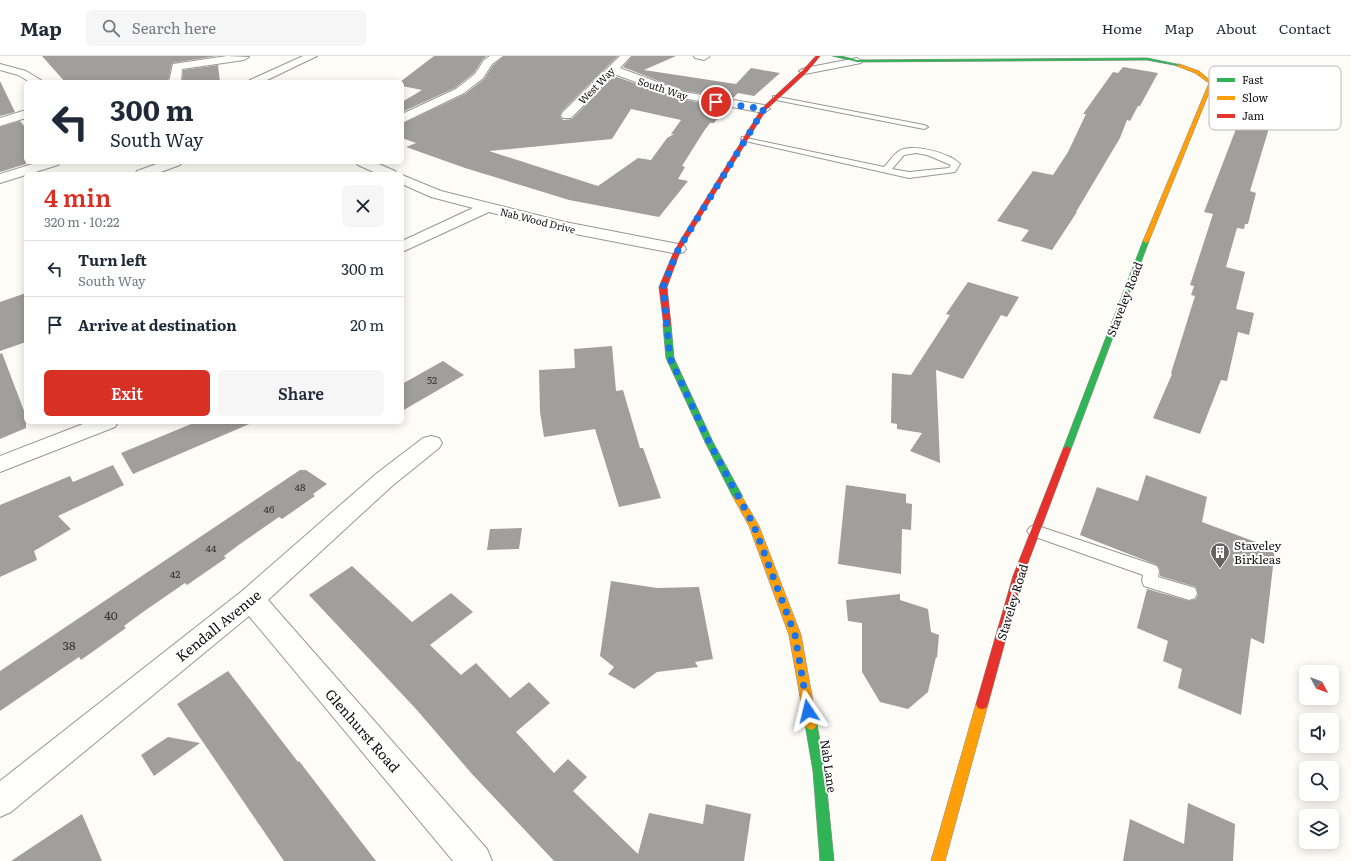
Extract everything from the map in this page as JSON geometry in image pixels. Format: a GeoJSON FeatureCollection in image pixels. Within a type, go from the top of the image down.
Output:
{"type":"FeatureCollection","features":[{"type":"Feature","properties":{"kind":"street"},"geometry":{"type":"LineString","coordinates":[[175,80],[177,66],[244,57],[247,78],[312,56]]}},
{"type":"Feature","properties":{"kind":"street"},"geometry":{"type":"LineString","coordinates":[[404,118],[460,91],[479,76],[488,62],[498,56]]}},
{"type":"Feature","properties":{"kind":"street","name":"West Way"},"geometry":{"type":"LineString","coordinates":[[567,116],[626,56]]}},
{"type":"Feature","properties":{"kind":"street","name":"Nab Lane"},"geometry":{"type":"LineString","coordinates":[[818,56],[805,71],[764,109],[678,250],[663,287],[670,358],[709,442],[754,526],[795,635],[819,771],[827,861]]}},
{"type":"Feature","properties":{"kind":"street","name":"Staveley Road"},"geometry":{"type":"LineString","coordinates":[[835,56],[857,61]]}},
{"type":"Feature","properties":{"kind":"street","name":"Staveley Road"},"geometry":{"type":"LineString","coordinates":[[805,71],[857,61],[1147,58],[1188,68],[1203,74],[1209,81]]}},
{"type":"Feature","properties":{"kind":"street"},"geometry":{"type":"LineString","coordinates":[[0,67],[22,72],[35,80]]}},
{"type":"Feature","properties":{"kind":"street","name":"South Way"},"geometry":{"type":"LineString","coordinates":[[612,69],[681,95],[764,109]]}},
{"type":"Feature","properties":{"kind":"street","name":"Staveley Road"},"geometry":{"type":"LineString","coordinates":[[938,861],[1018,576],[1151,229],[1209,88]]}},
{"type":"Feature","properties":{"kind":"street"},"geometry":{"type":"LineString","coordinates":[[0,122],[24,115]]}},
{"type":"Feature","properties":{"kind":"street"},"geometry":{"type":"LineString","coordinates":[[0,179],[47,164]]}},
{"type":"Feature","properties":{"kind":"street"},"geometry":{"type":"LineString","coordinates":[[148,172],[170,164]]}},
{"type":"Feature","properties":{"kind":"street"},"geometry":{"type":"LineString","coordinates":[[368,164],[386,172]]}},
{"type":"Feature","properties":{"kind":"street","name":"Nab Wood Drive"},"geometry":{"type":"LineString","coordinates":[[404,180],[436,194],[565,227],[678,250]]}},
{"type":"Feature","properties":{"kind":"street"},"geometry":{"type":"LineString","coordinates":[[404,246],[488,207]]}},
{"type":"Feature","properties":{"kind":"street"},"geometry":{"type":"LineString","coordinates":[[0,464],[103,424]]}},
{"type":"Feature","properties":{"kind":"street","name":"Kendall Avenue"},"geometry":{"type":"LineString","coordinates":[[0,801],[251,599],[384,480],[431,443]]}},
{"type":"Feature","properties":{"kind":"street","name":"Glenhurst Road"},"geometry":{"type":"LineString","coordinates":[[251,599],[475,861]]}},
{"type":"Feature","properties":{"kind":"lane"},"geometry":{"type":"LineString","coordinates":[[776,98],[924,127]]}},
{"type":"Feature","properties":{"kind":"lane"},"geometry":{"type":"LineString","coordinates":[[745,139],[886,170],[909,175],[952,170],[956,164],[938,156],[912,151],[902,153],[886,170]]}},
{"type":"Feature","properties":{"kind":"lane"},"geometry":{"type":"LineString","coordinates":[[1035,531],[1151,570],[1150,581],[1188,593]]}},
{"type":"Feature","properties":{"kind":"building"},"geometry":{"type":"Polygon","coordinates":[[[42,56],[217,56],[172,63],[168,80],[63,80],[42,56]]]}},
{"type":"Feature","properties":{"kind":"building"},"geometry":{"type":"Polygon","coordinates":[[[434,56],[487,56],[483,59],[474,73],[455,88],[404,111],[404,101],[422,90],[404,86],[404,80],[403,80],[434,56]]]}},
{"type":"Feature","properties":{"kind":"building"},"geometry":{"type":"Polygon","coordinates":[[[504,56],[618,56],[562,111],[560,116],[563,120],[572,119],[614,76],[677,98],[726,108],[714,123],[710,123],[682,166],[685,167],[678,179],[688,181],[659,217],[569,200],[465,168],[406,147],[416,143],[404,139],[404,123],[465,94],[484,79],[493,65],[504,56]],[[631,109],[612,139],[489,151],[598,186],[638,158],[651,160],[667,138],[674,134],[671,134],[681,120],[631,109]]]}},
{"type":"Feature","properties":{"kind":"building"},"geometry":{"type":"Polygon","coordinates":[[[632,56],[676,56],[644,70],[736,84],[751,68],[780,73],[754,96],[738,93],[733,98],[684,91],[623,67],[632,56]]]}},
{"type":"Feature","properties":{"kind":"building"},"geometry":{"type":"Polygon","coordinates":[[[218,65],[220,80],[182,80],[183,70],[218,65]]]}},
{"type":"Feature","properties":{"kind":"building"},"geometry":{"type":"Polygon","coordinates":[[[1123,67],[1158,73],[1140,106],[1138,106],[1130,121],[1127,120],[1120,138],[1077,212],[1052,250],[1021,241],[1029,230],[997,221],[1033,171],[1053,175],[1068,152],[1086,114],[1083,114],[1113,72],[1118,73],[1123,67]]]}},
{"type":"Feature","properties":{"kind":"building"},"geometry":{"type":"Polygon","coordinates":[[[0,81],[15,112],[0,116],[0,81]]]}},
{"type":"Feature","properties":{"kind":"building"},"geometry":{"type":"Polygon","coordinates":[[[20,121],[24,126],[24,164],[26,164],[0,172],[0,127],[20,121]]]}},
{"type":"Feature","properties":{"kind":"building"},"geometry":{"type":"Polygon","coordinates":[[[1236,130],[1268,130],[1250,191],[1256,193],[1248,224],[1245,224],[1244,229],[1237,228],[1226,267],[1245,272],[1236,309],[1254,313],[1249,335],[1238,332],[1227,381],[1221,380],[1200,434],[1153,418],[1172,374],[1171,373],[1195,296],[1191,295],[1194,286],[1190,285],[1213,214],[1204,212],[1236,130]]]}},
{"type":"Feature","properties":{"kind":"building"},"geometry":{"type":"Polygon","coordinates":[[[968,282],[1019,297],[1007,317],[1001,315],[963,379],[936,370],[940,463],[910,451],[922,433],[897,429],[897,424],[891,423],[892,373],[911,375],[950,315],[946,314],[968,282]]]}},
{"type":"Feature","properties":{"kind":"building"},"geometry":{"type":"Polygon","coordinates":[[[24,294],[24,343],[0,351],[0,302],[24,294]]]}},
{"type":"Feature","properties":{"kind":"building"},"geometry":{"type":"Polygon","coordinates":[[[612,346],[616,391],[623,390],[640,448],[643,448],[661,498],[619,507],[595,429],[544,437],[540,412],[539,370],[575,368],[574,349],[612,346]]]}},
{"type":"Feature","properties":{"kind":"building"},"geometry":{"type":"Polygon","coordinates":[[[2,353],[24,411],[24,424],[26,424],[26,428],[0,439],[0,354],[2,353]]]}},
{"type":"Feature","properties":{"kind":"building"},"geometry":{"type":"Polygon","coordinates":[[[443,361],[464,375],[404,410],[404,383],[443,361]]]}},
{"type":"Feature","properties":{"kind":"building"},"geometry":{"type":"Polygon","coordinates":[[[191,424],[249,424],[133,474],[121,453],[191,424]]]}},
{"type":"Feature","properties":{"kind":"building"},"geometry":{"type":"Polygon","coordinates":[[[113,465],[124,485],[58,516],[71,529],[34,551],[37,560],[0,577],[0,505],[70,476],[73,482],[113,465]]]}},
{"type":"Feature","properties":{"kind":"building"},"geometry":{"type":"Polygon","coordinates":[[[300,470],[306,470],[327,484],[313,494],[315,496],[282,519],[279,517],[240,544],[224,556],[226,558],[187,585],[185,583],[143,612],[124,626],[126,628],[81,660],[79,657],[0,711],[0,671],[300,470]]]}},
{"type":"Feature","properties":{"kind":"building","name":"Staveley Birkleas"},"geometry":{"type":"Polygon","coordinates":[[[1146,475],[1207,497],[1202,522],[1275,549],[1264,644],[1251,638],[1241,715],[1178,688],[1182,669],[1163,661],[1168,641],[1137,628],[1147,589],[1189,601],[1196,599],[1198,594],[1196,587],[1160,576],[1160,570],[1157,565],[1080,535],[1097,487],[1138,501],[1146,475]]]}},
{"type":"Feature","properties":{"kind":"building"},"geometry":{"type":"Polygon","coordinates":[[[846,485],[906,494],[906,503],[912,504],[911,530],[902,529],[901,574],[838,564],[846,485]]]}},
{"type":"Feature","properties":{"kind":"building"},"geometry":{"type":"Polygon","coordinates":[[[522,528],[519,549],[487,550],[490,529],[522,528]]]}},
{"type":"Feature","properties":{"kind":"building"},"geometry":{"type":"Polygon","coordinates":[[[352,566],[412,622],[451,593],[473,612],[430,645],[461,675],[476,663],[510,698],[529,682],[550,703],[516,732],[554,773],[568,759],[587,777],[573,791],[638,854],[649,813],[703,824],[706,804],[751,814],[744,861],[554,861],[472,774],[416,709],[309,595],[352,566]]]}},
{"type":"Feature","properties":{"kind":"building"},"geometry":{"type":"Polygon","coordinates":[[[611,581],[657,588],[699,587],[713,659],[695,662],[698,667],[657,672],[634,689],[608,674],[614,667],[600,656],[611,581]]]}},
{"type":"Feature","properties":{"kind":"building"},"geometry":{"type":"Polygon","coordinates":[[[900,594],[900,600],[928,609],[931,632],[939,635],[937,658],[936,657],[928,692],[908,709],[880,702],[862,672],[862,623],[848,621],[846,600],[900,594]]]}},
{"type":"Feature","properties":{"kind":"building"},"geometry":{"type":"Polygon","coordinates":[[[228,671],[376,861],[284,861],[177,704],[228,671]]]}},
{"type":"Feature","properties":{"kind":"building"},"geometry":{"type":"Polygon","coordinates":[[[168,737],[200,743],[154,776],[141,755],[168,737]]]}},
{"type":"Feature","properties":{"kind":"building"},"geometry":{"type":"Polygon","coordinates":[[[1188,803],[1235,824],[1233,861],[1123,861],[1130,819],[1184,844],[1188,803]]]}},
{"type":"Feature","properties":{"kind":"building"},"geometry":{"type":"Polygon","coordinates":[[[82,814],[102,861],[11,861],[82,814]]]}},
{"type":"Feature","properties":{"kind":"traffic: fast"},"geometry":{"type":"LineString","coordinates":[[835,56],[857,61],[1147,59],[1179,65]]}},
{"type":"Feature","properties":{"kind":"traffic: fast"},"geometry":{"type":"LineString","coordinates":[[1067,449],[1146,241]]}},
{"type":"Feature","properties":{"kind":"traffic: fast"},"geometry":{"type":"LineString","coordinates":[[667,325],[670,358],[709,442],[738,497]]}},
{"type":"Feature","properties":{"kind":"traffic: fast"},"geometry":{"type":"LineString","coordinates":[[811,724],[819,771],[827,861]]}},
{"type":"Feature","properties":{"kind":"traffic: slow"},"geometry":{"type":"LineString","coordinates":[[1179,65],[1197,72],[1209,81]]}},
{"type":"Feature","properties":{"kind":"traffic: slow"},"geometry":{"type":"LineString","coordinates":[[1146,241],[1209,88]]}},
{"type":"Feature","properties":{"kind":"traffic: slow"},"geometry":{"type":"LineString","coordinates":[[738,497],[754,526],[795,635],[811,724]]}},
{"type":"Feature","properties":{"kind":"traffic: slow"},"geometry":{"type":"LineString","coordinates":[[938,861],[982,704]]}},
{"type":"Feature","properties":{"kind":"traffic: jam"},"geometry":{"type":"LineString","coordinates":[[667,325],[663,287],[678,249],[764,109],[805,71],[818,56]]}},
{"type":"Feature","properties":{"kind":"traffic: jam"},"geometry":{"type":"LineString","coordinates":[[982,704],[1018,576],[1067,449]]}},
{"type":"Feature","properties":{"kind":"place","name":"Staveley Birkleas"},"geometry":{"type":"Point","coordinates":[1220,569]}},
{"type":"Feature","properties":{"kind":"route"},"geometry":{"type":"LineString","coordinates":[[716,102],[764,109],[678,250],[663,287],[670,358],[709,442],[754,526],[795,635],[808,711]]}}]}
